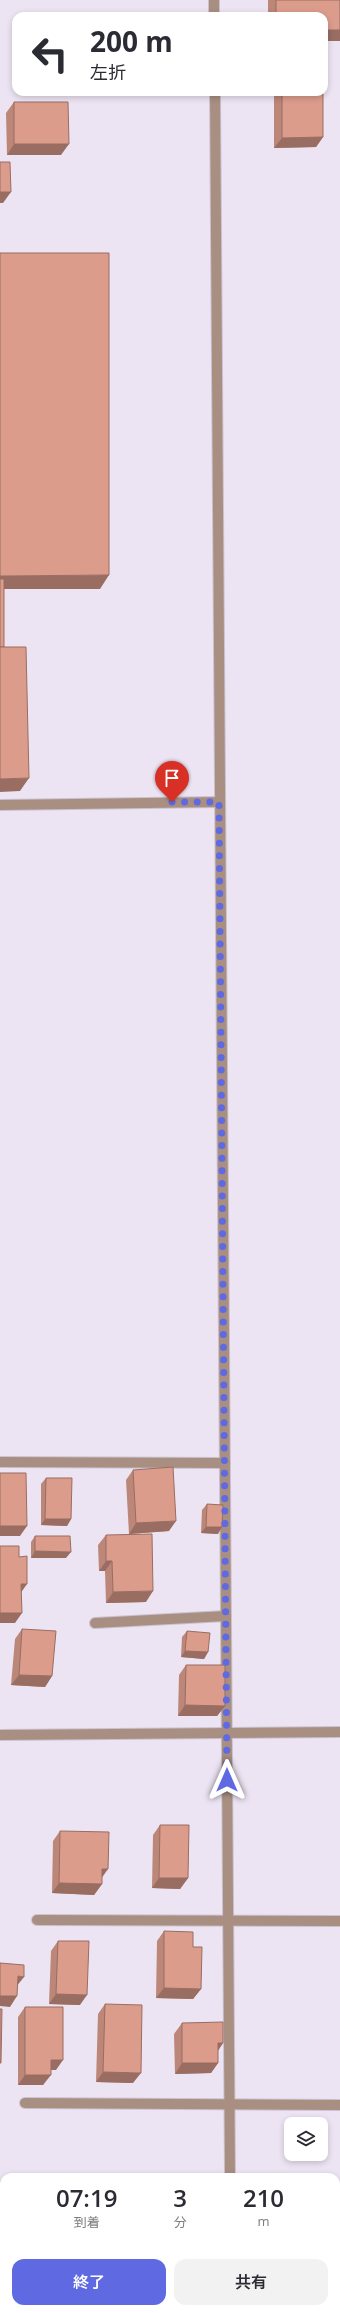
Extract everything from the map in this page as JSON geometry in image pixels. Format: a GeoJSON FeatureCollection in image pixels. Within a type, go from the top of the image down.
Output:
{"type":"FeatureCollection","features":[{"type":"Feature","properties":{"kind":"street"},"geometry":{"type":"LineString","coordinates":[[214,0],[214,12]]}},
{"type":"Feature","properties":{"kind":"street"},"geometry":{"type":"LineString","coordinates":[[215,96],[230,2173]]}},
{"type":"Feature","properties":{"kind":"street"},"geometry":{"type":"LineString","coordinates":[[0,805],[219,802]]}},
{"type":"Feature","properties":{"kind":"street"},"geometry":{"type":"LineString","coordinates":[[0,1462],[225,1463]]}},
{"type":"Feature","properties":{"kind":"street"},"geometry":{"type":"LineString","coordinates":[[95,1623],[226,1616]]}},
{"type":"Feature","properties":{"kind":"street"},"geometry":{"type":"LineString","coordinates":[[0,1735],[340,1732]]}},
{"type":"Feature","properties":{"kind":"street"},"geometry":{"type":"LineString","coordinates":[[37,1920],[340,1921]]}},
{"type":"Feature","properties":{"kind":"street"},"geometry":{"type":"LineString","coordinates":[[25,2103],[230,2106],[340,2105]]}},
{"type":"Feature","properties":{"kind":"building"},"geometry":{"type":"Polygon","coordinates":[[[276,0],[340,0],[340,30],[328,30],[328,12],[276,12],[276,0]]]}},
{"type":"Feature","properties":{"kind":"building"},"geometry":{"type":"Polygon","coordinates":[[[282,96],[323,96],[323,137],[282,138],[282,96]]]}},
{"type":"Feature","properties":{"kind":"building"},"geometry":{"type":"Polygon","coordinates":[[[14,102],[68,102],[69,144],[14,144],[14,102]]]}},
{"type":"Feature","properties":{"kind":"building"},"geometry":{"type":"Polygon","coordinates":[[[0,162],[10,162],[11,192],[0,192],[0,162]]]}},
{"type":"Feature","properties":{"kind":"building"},"geometry":{"type":"Polygon","coordinates":[[[0,253],[109,253],[109,575],[0,576],[0,253]]]}},
{"type":"Feature","properties":{"kind":"building"},"geometry":{"type":"Polygon","coordinates":[[[0,579],[4,579],[4,647],[0,647],[0,579]]]}},
{"type":"Feature","properties":{"kind":"building"},"geometry":{"type":"Polygon","coordinates":[[[0,647],[26,647],[29,778],[0,779],[0,647]]]}},
{"type":"Feature","properties":{"kind":"building"},"geometry":{"type":"Polygon","coordinates":[[[173,1467],[176,1521],[136,1523],[133,1470],[173,1467]]]}},
{"type":"Feature","properties":{"kind":"building"},"geometry":{"type":"Polygon","coordinates":[[[0,1473],[26,1473],[27,1526],[0,1526],[0,1473]]]}},
{"type":"Feature","properties":{"kind":"building"},"geometry":{"type":"Polygon","coordinates":[[[46,1478],[72,1478],[71,1519],[45,1519],[46,1478]]]}},
{"type":"Feature","properties":{"kind":"building"},"geometry":{"type":"Polygon","coordinates":[[[207,1504],[223,1505],[222,1527],[206,1527],[207,1504]]]}},
{"type":"Feature","properties":{"kind":"building"},"geometry":{"type":"Polygon","coordinates":[[[152,1534],[153,1591],[113,1592],[112,1561],[106,1561],[106,1535],[152,1534]]]}},
{"type":"Feature","properties":{"kind":"building"},"geometry":{"type":"Polygon","coordinates":[[[35,1536],[70,1536],[71,1552],[35,1551],[35,1536]]]}},
{"type":"Feature","properties":{"kind":"building"},"geometry":{"type":"Polygon","coordinates":[[[0,1546],[19,1546],[19,1557],[27,1556],[27,1584],[21,1584],[22,1613],[0,1613],[0,1546]]]}},
{"type":"Feature","properties":{"kind":"building"},"geometry":{"type":"Polygon","coordinates":[[[22,1629],[56,1631],[52,1676],[19,1675],[22,1629]]]}},
{"type":"Feature","properties":{"kind":"building"},"geometry":{"type":"Polygon","coordinates":[[[187,1631],[210,1633],[208,1652],[185,1651],[187,1631]]]}},
{"type":"Feature","properties":{"kind":"building"},"geometry":{"type":"Polygon","coordinates":[[[186,1665],[225,1665],[225,1706],[185,1705],[186,1665]]]}},
{"type":"Feature","properties":{"kind":"building"},"geometry":{"type":"Polygon","coordinates":[[[160,1825],[189,1825],[188,1878],[159,1878],[160,1825]]]}},
{"type":"Feature","properties":{"kind":"building"},"geometry":{"type":"Polygon","coordinates":[[[60,1831],[109,1832],[108,1869],[102,1869],[102,1884],[59,1883],[60,1831]]]}},
{"type":"Feature","properties":{"kind":"building"},"geometry":{"type":"Polygon","coordinates":[[[164,1931],[193,1932],[193,1947],[202,1947],[201,1989],[164,1988],[164,1931]]]}},
{"type":"Feature","properties":{"kind":"building"},"geometry":{"type":"Polygon","coordinates":[[[58,1941],[89,1941],[87,1995],[56,1994],[58,1941]]]}},
{"type":"Feature","properties":{"kind":"building"},"geometry":{"type":"Polygon","coordinates":[[[0,1963],[24,1965],[24,1977],[18,1976],[17,1996],[0,1996],[0,1963]]]}},
{"type":"Feature","properties":{"kind":"building"},"geometry":{"type":"Polygon","coordinates":[[[105,2004],[142,2005],[141,2073],[103,2072],[105,2004]]]}},
{"type":"Feature","properties":{"kind":"building"},"geometry":{"type":"Polygon","coordinates":[[[25,2007],[63,2007],[63,2060],[51,2060],[51,2075],[25,2075],[25,2007]]]}},
{"type":"Feature","properties":{"kind":"building"},"geometry":{"type":"Polygon","coordinates":[[[0,2009],[2,2009],[1,2063],[0,2063],[0,2009]]]}},
{"type":"Feature","properties":{"kind":"building"},"geometry":{"type":"Polygon","coordinates":[[[223,2022],[223,2043],[218,2043],[218,2063],[182,2063],[182,2023],[223,2022]]]}},
{"type":"Feature","properties":{"kind":"route"},"geometry":{"type":"LineString","coordinates":[[172,802],[219,802],[227,1780]]}}]}
